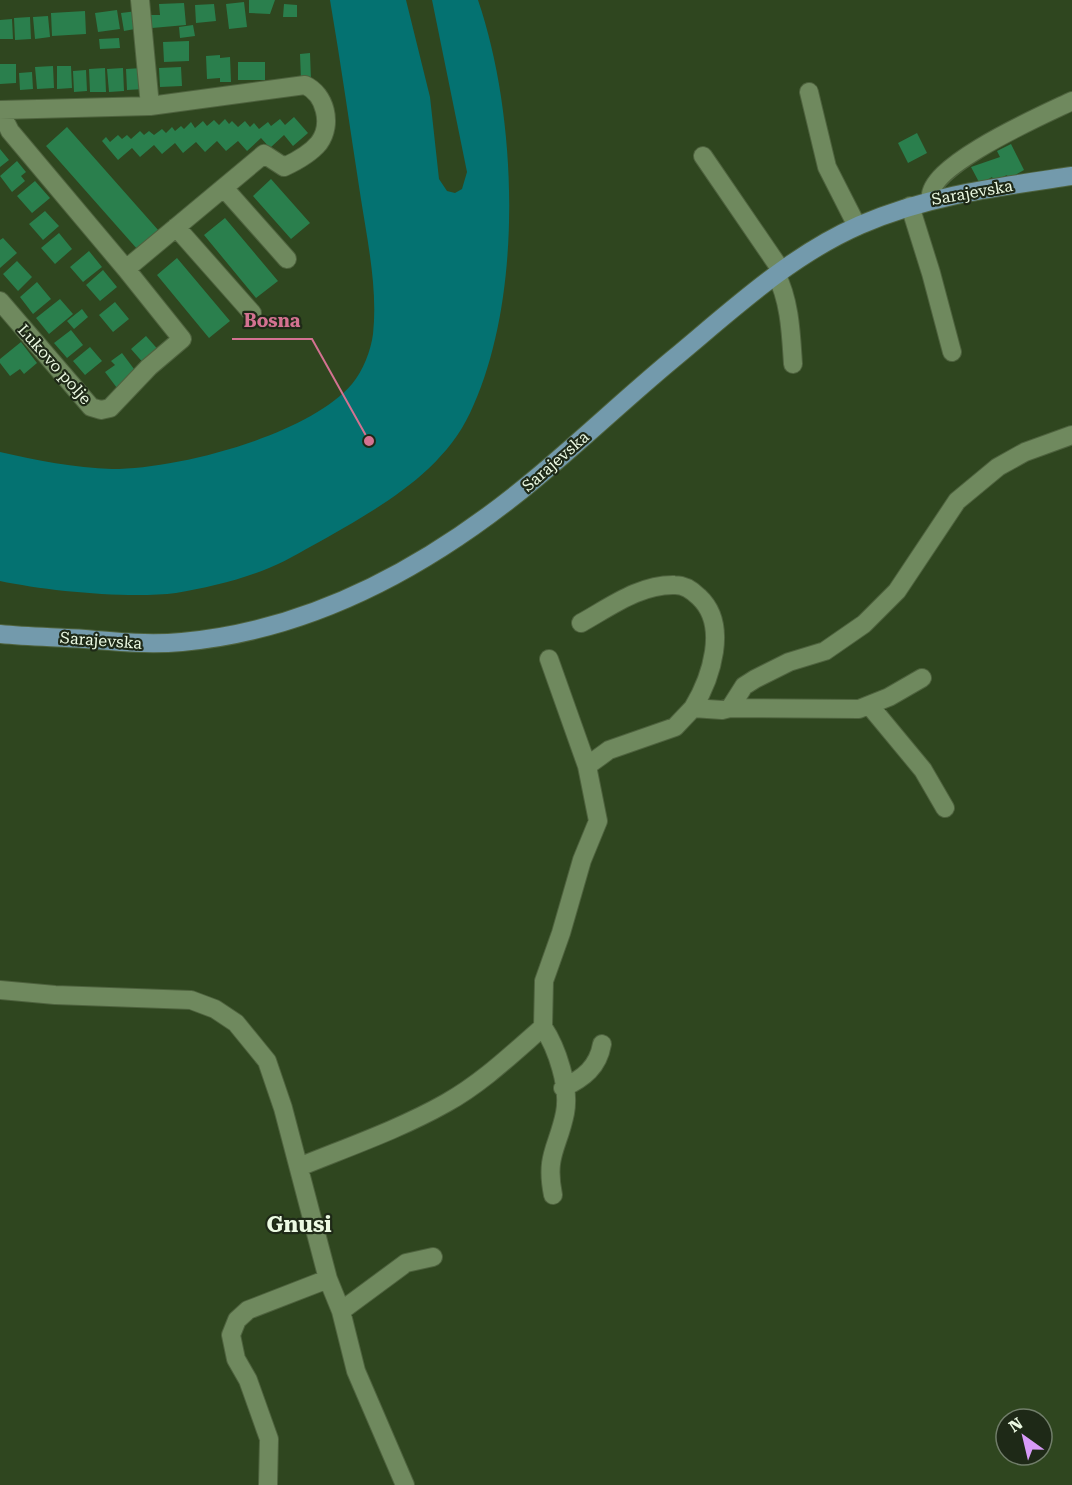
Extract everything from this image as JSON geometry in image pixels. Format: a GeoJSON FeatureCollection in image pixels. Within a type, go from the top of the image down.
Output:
{"type":"FeatureCollection","features":[{"type":"Feature","properties":{"kind":"main road","name":"Sarajevska"},"geometry":{"type":"LineString","coordinates":[[0,634],[132,644],[183,642],[255,630],[314,612],[374,589],[473,527],[535,479],[648,379],[778,272],[857,226],[931,199],[1072,176]]}},
{"type":"Feature","properties":{"kind":"street"},"geometry":{"type":"LineString","coordinates":[[140,0],[150,106]]}},
{"type":"Feature","properties":{"kind":"street","name":"Lukovo polje"},"geometry":{"type":"LineString","coordinates":[[0,301],[90,406],[101,410],[110,408],[149,367],[182,339],[10,131],[0,111],[150,106],[306,85],[316,90],[323,101],[325,122],[321,141],[301,160],[284,167],[264,154],[126,269]]}},
{"type":"Feature","properties":{"kind":"street"},"geometry":{"type":"LineString","coordinates":[[809,92],[827,167],[857,226]]}},
{"type":"Feature","properties":{"kind":"street"},"geometry":{"type":"LineString","coordinates":[[931,199],[934,182],[949,168],[973,152],[1072,101]]}},
{"type":"Feature","properties":{"kind":"street"},"geometry":{"type":"LineString","coordinates":[[703,156],[778,272],[787,308],[793,364]]}},
{"type":"Feature","properties":{"kind":"street"},"geometry":{"type":"LineString","coordinates":[[224,188],[287,259]]}},
{"type":"Feature","properties":{"kind":"street"},"geometry":{"type":"LineString","coordinates":[[910,206],[952,352]]}},
{"type":"Feature","properties":{"kind":"street"},"geometry":{"type":"LineString","coordinates":[[176,226],[252,313]]}},
{"type":"Feature","properties":{"kind":"street"},"geometry":{"type":"LineString","coordinates":[[730,708],[744,686],[755,679],[789,662],[825,651],[864,624],[897,591],[957,501],[998,467],[1025,452],[1072,435]]}},
{"type":"Feature","properties":{"kind":"street"},"geometry":{"type":"LineString","coordinates":[[582,623],[636,592],[675,585],[689,588],[702,599],[711,614],[714,635],[712,668],[704,691],[693,708],[675,727],[609,750],[587,766]]}},
{"type":"Feature","properties":{"kind":"street"},"geometry":{"type":"LineString","coordinates":[[549,659],[587,766],[598,821],[582,860],[561,933],[544,981],[543,1027],[554,1050],[566,1110],[552,1152],[549,1175],[553,1195]]}},
{"type":"Feature","properties":{"kind":"street"},"geometry":{"type":"LineString","coordinates":[[693,708],[722,710],[809,707],[844,711],[870,706],[922,678]]}},
{"type":"Feature","properties":{"kind":"street"},"geometry":{"type":"LineString","coordinates":[[870,706],[923,770],[945,808]]}},
{"type":"Feature","properties":{"kind":"street"},"geometry":{"type":"LineString","coordinates":[[0,990],[55,995],[191,1000],[215,1009],[244,1031],[267,1061],[299,1167],[328,1279],[341,1311],[356,1371],[405,1485]]}},
{"type":"Feature","properties":{"kind":"street"},"geometry":{"type":"LineString","coordinates":[[299,1167],[406,1124],[447,1103],[491,1072],[543,1027]]}},
{"type":"Feature","properties":{"kind":"street"},"geometry":{"type":"LineString","coordinates":[[563,1088],[587,1074],[599,1060],[602,1044]]}},
{"type":"Feature","properties":{"kind":"street"},"geometry":{"type":"LineString","coordinates":[[341,1311],[406,1263],[434,1257]]}},
{"type":"Feature","properties":{"kind":"street"},"geometry":{"type":"LineString","coordinates":[[268,1485],[269,1438],[248,1380],[236,1359],[231,1335],[237,1320],[248,1310],[328,1279]]}},
{"type":"Feature","properties":{"kind":"water"},"geometry":{"type":"Polygon","coordinates":[[[330,0],[406,0],[430,97],[439,179],[447,191],[455,193],[462,189],[467,172],[432,0],[478,0],[491,47],[501,98],[507,152],[509,208],[507,264],[500,317],[487,368],[470,413],[444,453],[427,470],[389,500],[328,537],[258,572],[211,586],[157,595],[88,593],[0,581],[0,452],[42,461],[112,469],[171,463],[206,456],[241,446],[306,419],[332,402],[352,384],[360,373],[373,334],[373,281],[330,0]]]}},
{"type":"Feature","properties":{"kind":"building"},"geometry":{"type":"Polygon","coordinates":[[[249,0],[275,0],[270,14],[249,13],[249,0]]]}},
{"type":"Feature","properties":{"kind":"building"},"geometry":{"type":"Polygon","coordinates":[[[244,2],[247,27],[229,29],[226,4],[244,2]]]}},
{"type":"Feature","properties":{"kind":"building"},"geometry":{"type":"Polygon","coordinates":[[[184,3],[186,25],[152,28],[151,15],[160,15],[159,4],[184,3]]]}},
{"type":"Feature","properties":{"kind":"building"},"geometry":{"type":"Polygon","coordinates":[[[214,4],[216,21],[196,23],[195,5],[214,4]]]}},
{"type":"Feature","properties":{"kind":"building"},"geometry":{"type":"Polygon","coordinates":[[[284,4],[297,5],[297,17],[283,17],[284,4]]]}},
{"type":"Feature","properties":{"kind":"building"},"geometry":{"type":"Polygon","coordinates":[[[117,10],[120,29],[98,32],[95,13],[117,10]]]}},
{"type":"Feature","properties":{"kind":"building"},"geometry":{"type":"Polygon","coordinates":[[[85,11],[86,34],[52,36],[51,13],[85,11]]]}},
{"type":"Feature","properties":{"kind":"building"},"geometry":{"type":"Polygon","coordinates":[[[137,11],[140,28],[124,31],[121,13],[137,11]]]}},
{"type":"Feature","properties":{"kind":"building"},"geometry":{"type":"Polygon","coordinates":[[[48,16],[50,37],[35,39],[33,17],[48,16]]]}},
{"type":"Feature","properties":{"kind":"building"},"geometry":{"type":"Polygon","coordinates":[[[30,17],[31,39],[15,40],[14,18],[30,17]]]}},
{"type":"Feature","properties":{"kind":"building"},"geometry":{"type":"Polygon","coordinates":[[[12,19],[13,39],[0,39],[0,20],[12,19]]]}},
{"type":"Feature","properties":{"kind":"building"},"geometry":{"type":"Polygon","coordinates":[[[193,25],[195,36],[180,38],[179,27],[193,25]]]}},
{"type":"Feature","properties":{"kind":"building"},"geometry":{"type":"Polygon","coordinates":[[[119,38],[120,48],[100,49],[99,39],[119,38]]]}},
{"type":"Feature","properties":{"kind":"building"},"geometry":{"type":"Polygon","coordinates":[[[189,41],[189,61],[164,62],[163,42],[189,41]]]}},
{"type":"Feature","properties":{"kind":"building"},"geometry":{"type":"Polygon","coordinates":[[[310,53],[311,80],[301,80],[300,54],[310,53]]]}},
{"type":"Feature","properties":{"kind":"building"},"geometry":{"type":"Polygon","coordinates":[[[220,55],[220,58],[230,57],[231,82],[220,82],[220,78],[207,79],[206,56],[220,55]]]}},
{"type":"Feature","properties":{"kind":"building"},"geometry":{"type":"Polygon","coordinates":[[[238,62],[265,62],[265,80],[238,80],[238,62]]]}},
{"type":"Feature","properties":{"kind":"building"},"geometry":{"type":"Polygon","coordinates":[[[0,64],[16,64],[16,83],[0,84],[0,64]]]}},
{"type":"Feature","properties":{"kind":"building"},"geometry":{"type":"Polygon","coordinates":[[[53,66],[54,88],[37,89],[35,67],[53,66]]]}},
{"type":"Feature","properties":{"kind":"building"},"geometry":{"type":"Polygon","coordinates":[[[57,66],[71,66],[72,88],[57,89],[57,66]]]}},
{"type":"Feature","properties":{"kind":"building"},"geometry":{"type":"Polygon","coordinates":[[[181,67],[182,86],[160,87],[159,68],[181,67]]]}},
{"type":"Feature","properties":{"kind":"building"},"geometry":{"type":"Polygon","coordinates":[[[105,68],[106,92],[90,92],[89,69],[105,68]]]}},
{"type":"Feature","properties":{"kind":"building"},"geometry":{"type":"Polygon","coordinates":[[[123,68],[124,91],[109,92],[107,69],[123,68]]]}},
{"type":"Feature","properties":{"kind":"building"},"geometry":{"type":"Polygon","coordinates":[[[142,68],[144,89],[127,90],[126,69],[142,68]]]}},
{"type":"Feature","properties":{"kind":"building"},"geometry":{"type":"Polygon","coordinates":[[[86,70],[87,91],[74,92],[73,71],[86,70]]]}},
{"type":"Feature","properties":{"kind":"building"},"geometry":{"type":"Polygon","coordinates":[[[32,72],[33,89],[20,90],[19,73],[32,72]]]}},
{"type":"Feature","properties":{"kind":"building"},"geometry":{"type":"Polygon","coordinates":[[[294,117],[308,133],[293,146],[284,135],[270,148],[261,138],[247,151],[238,141],[226,151],[217,141],[205,152],[196,142],[183,153],[175,143],[162,154],[154,145],[140,157],[132,148],[118,160],[102,141],[106,137],[110,142],[118,135],[122,139],[127,135],[131,139],[140,131],[144,135],[149,131],[154,135],[162,129],[166,133],[172,127],[175,131],[181,126],[184,129],[191,122],[195,128],[203,121],[207,126],[214,120],[219,125],[225,119],[229,124],[232,121],[238,127],[245,121],[250,127],[254,123],[259,129],[268,122],[271,126],[280,119],[285,125],[294,117]]]}},
{"type":"Feature","properties":{"kind":"building"},"geometry":{"type":"Polygon","coordinates":[[[67,127],[159,231],[138,250],[46,146],[67,127]]]}},
{"type":"Feature","properties":{"kind":"building"},"geometry":{"type":"Polygon","coordinates":[[[917,133],[927,153],[908,163],[898,143],[917,133]]]}},
{"type":"Feature","properties":{"kind":"building"},"geometry":{"type":"Polygon","coordinates":[[[1011,144],[1024,170],[1008,179],[1007,175],[994,181],[992,177],[980,184],[971,167],[1000,157],[997,151],[1011,144]]]}},
{"type":"Feature","properties":{"kind":"building"},"geometry":{"type":"Polygon","coordinates":[[[0,149],[9,160],[0,167],[0,149]]]}},
{"type":"Feature","properties":{"kind":"building"},"geometry":{"type":"Polygon","coordinates":[[[17,161],[26,172],[21,176],[25,181],[12,192],[0,176],[17,161]]]}},
{"type":"Feature","properties":{"kind":"building"},"geometry":{"type":"Polygon","coordinates":[[[271,179],[310,223],[291,239],[253,196],[271,179]]]}},
{"type":"Feature","properties":{"kind":"building"},"geometry":{"type":"Polygon","coordinates":[[[35,181],[50,198],[32,213],[17,196],[35,181]]]}},
{"type":"Feature","properties":{"kind":"building"},"geometry":{"type":"Polygon","coordinates":[[[45,211],[59,226],[43,240],[29,224],[45,211]]]}},
{"type":"Feature","properties":{"kind":"building"},"geometry":{"type":"Polygon","coordinates":[[[225,218],[278,281],[256,298],[204,235],[225,218]]]}},
{"type":"Feature","properties":{"kind":"building"},"geometry":{"type":"Polygon","coordinates":[[[59,233],[72,249],[55,264],[41,248],[59,233]]]}},
{"type":"Feature","properties":{"kind":"building"},"geometry":{"type":"Polygon","coordinates":[[[3,238],[17,253],[0,268],[0,240],[3,238]]]}},
{"type":"Feature","properties":{"kind":"building"},"geometry":{"type":"Polygon","coordinates":[[[89,251],[102,267],[83,282],[70,267],[89,251]]]}},
{"type":"Feature","properties":{"kind":"building"},"geometry":{"type":"Polygon","coordinates":[[[177,258],[230,321],[209,338],[157,275],[177,258]]]}},
{"type":"Feature","properties":{"kind":"building"},"geometry":{"type":"Polygon","coordinates":[[[17,261],[32,277],[18,291],[3,274],[17,261]]]}},
{"type":"Feature","properties":{"kind":"building"},"geometry":{"type":"Polygon","coordinates":[[[103,270],[117,287],[100,301],[86,285],[103,270]]]}},
{"type":"Feature","properties":{"kind":"building"},"geometry":{"type":"Polygon","coordinates":[[[37,282],[51,299],[33,314],[20,297],[37,282]]]}},
{"type":"Feature","properties":{"kind":"building"},"geometry":{"type":"Polygon","coordinates":[[[60,299],[73,314],[49,334],[36,318],[60,299]]]}},
{"type":"Feature","properties":{"kind":"building"},"geometry":{"type":"Polygon","coordinates":[[[115,302],[129,319],[113,332],[99,315],[115,302]]]}},
{"type":"Feature","properties":{"kind":"building"},"geometry":{"type":"Polygon","coordinates":[[[82,309],[88,317],[74,329],[67,321],[82,309]]]}},
{"type":"Feature","properties":{"kind":"building"},"geometry":{"type":"Polygon","coordinates":[[[71,330],[83,345],[67,358],[54,343],[71,330]]]}},
{"type":"Feature","properties":{"kind":"building"},"geometry":{"type":"Polygon","coordinates":[[[146,336],[161,353],[146,366],[131,349],[146,336]]]}},
{"type":"Feature","properties":{"kind":"building"},"geometry":{"type":"Polygon","coordinates":[[[21,342],[37,363],[24,374],[20,369],[10,376],[0,363],[0,359],[21,342]]]}},
{"type":"Feature","properties":{"kind":"building"},"geometry":{"type":"Polygon","coordinates":[[[90,347],[102,361],[85,375],[73,361],[90,347]]]}},
{"type":"Feature","properties":{"kind":"building"},"geometry":{"type":"Polygon","coordinates":[[[122,353],[137,373],[117,388],[105,372],[115,365],[111,361],[122,353]]]}},
{"type":"Feature","properties":{"kind":"place","name":"Bosna"},"geometry":{"type":"Point","coordinates":[369,441]}},
{"type":"Feature","properties":{"kind":"district","name":"Gnusi"},"geometry":{"type":"Point","coordinates":[299,1224]}}]}
